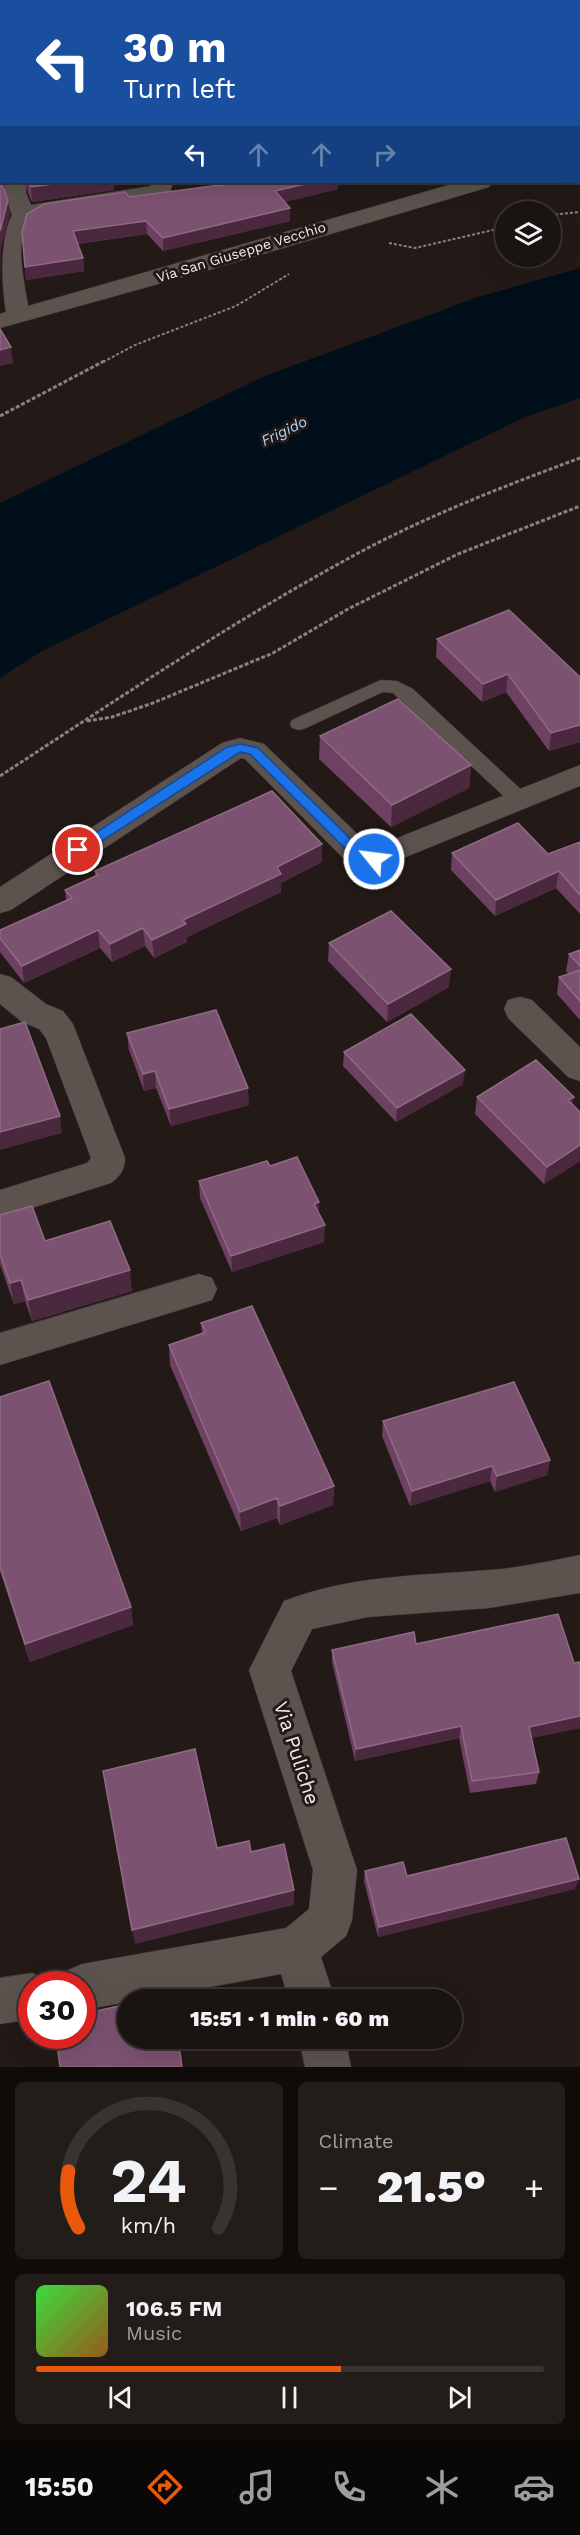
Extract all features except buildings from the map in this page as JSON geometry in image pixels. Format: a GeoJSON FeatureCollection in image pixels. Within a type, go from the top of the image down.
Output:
{"type":"FeatureCollection","features":[{"type":"Feature","properties":{"kind":"street"},"geometry":{"type":"LineString","coordinates":[[16,183],[15,193],[24,216]]}},
{"type":"Feature","properties":{"kind":"street"},"geometry":{"type":"LineString","coordinates":[[9,318],[13,229],[24,216],[40,209],[162,190],[162,183]]}},
{"type":"Feature","properties":{"kind":"street","name":"Via San Giuseppe Vecchio"},"geometry":{"type":"LineString","coordinates":[[9,318],[208,263],[478,183]]}},
{"type":"Feature","properties":{"kind":"street"},"geometry":{"type":"LineString","coordinates":[[0,902],[232,750],[240,748],[254,751],[361,857],[374,859],[580,775]]}},
{"type":"Feature","properties":{"kind":"street"},"geometry":{"type":"LineString","coordinates":[[0,986],[34,1013],[51,1020],[61,1033],[108,1158],[108,1166],[99,1173],[0,1203]]}},
{"type":"Feature","properties":{"kind":"street"},"geometry":{"type":"LineString","coordinates":[[520,1009],[580,1068]]}},
{"type":"Feature","properties":{"kind":"street"},"geometry":{"type":"LineString","coordinates":[[0,1349],[200,1289]]}},
{"type":"Feature","properties":{"kind":"street","name":"Via Puliche"},"geometry":{"type":"LineString","coordinates":[[296,1949],[330,1920],[335,1870],[270,1670],[298,1615],[322,1605],[396,1596],[492,1589],[580,1574]]}},
{"type":"Feature","properties":{"kind":"street"},"geometry":{"type":"LineString","coordinates":[[96,1985],[296,1949],[309,1989]]}},
{"type":"Feature","properties":{"kind":"street"},"geometry":{"type":"LineString","coordinates":[[0,2001],[18,1998]]}},
{"type":"Feature","properties":{"kind":"street"},"geometry":{"type":"LineString","coordinates":[[324,2049],[328,2067]]}},
{"type":"Feature","properties":{"kind":"lane"},"geometry":{"type":"LineString","coordinates":[[299,724],[381,686],[397,687],[408,693],[519,799]]}},
{"type":"Feature","properties":{"kind":"path"},"geometry":{"type":"LineString","coordinates":[[561,214],[580,212]]}},
{"type":"Feature","properties":{"kind":"path"},"geometry":{"type":"LineString","coordinates":[[382,242],[415,248],[495,230]]}},
{"type":"Feature","properties":{"kind":"path"},"geometry":{"type":"LineString","coordinates":[[0,416],[135,345],[236,306],[290,273]]}},
{"type":"Feature","properties":{"kind":"path"},"geometry":{"type":"LineString","coordinates":[[0,776],[169,664],[351,557],[462,503],[580,458]]}},
{"type":"Feature","properties":{"kind":"path"},"geometry":{"type":"LineString","coordinates":[[84,722],[112,717],[153,703],[263,657],[348,609],[458,554],[580,506]]}},
{"type":"Feature","properties":{"kind":"water","name":"Frigido"},"geometry":{"type":"Polygon","coordinates":[[[580,268],[580,398],[525,417],[42,651],[0,678],[0,503],[265,376],[478,297],[580,268]]]}},
{"type":"Feature","properties":{"kind":"route"},"geometry":{"type":"LineString","coordinates":[[78,850],[232,750],[240,748],[254,751],[361,857],[374,859]]}}]}
